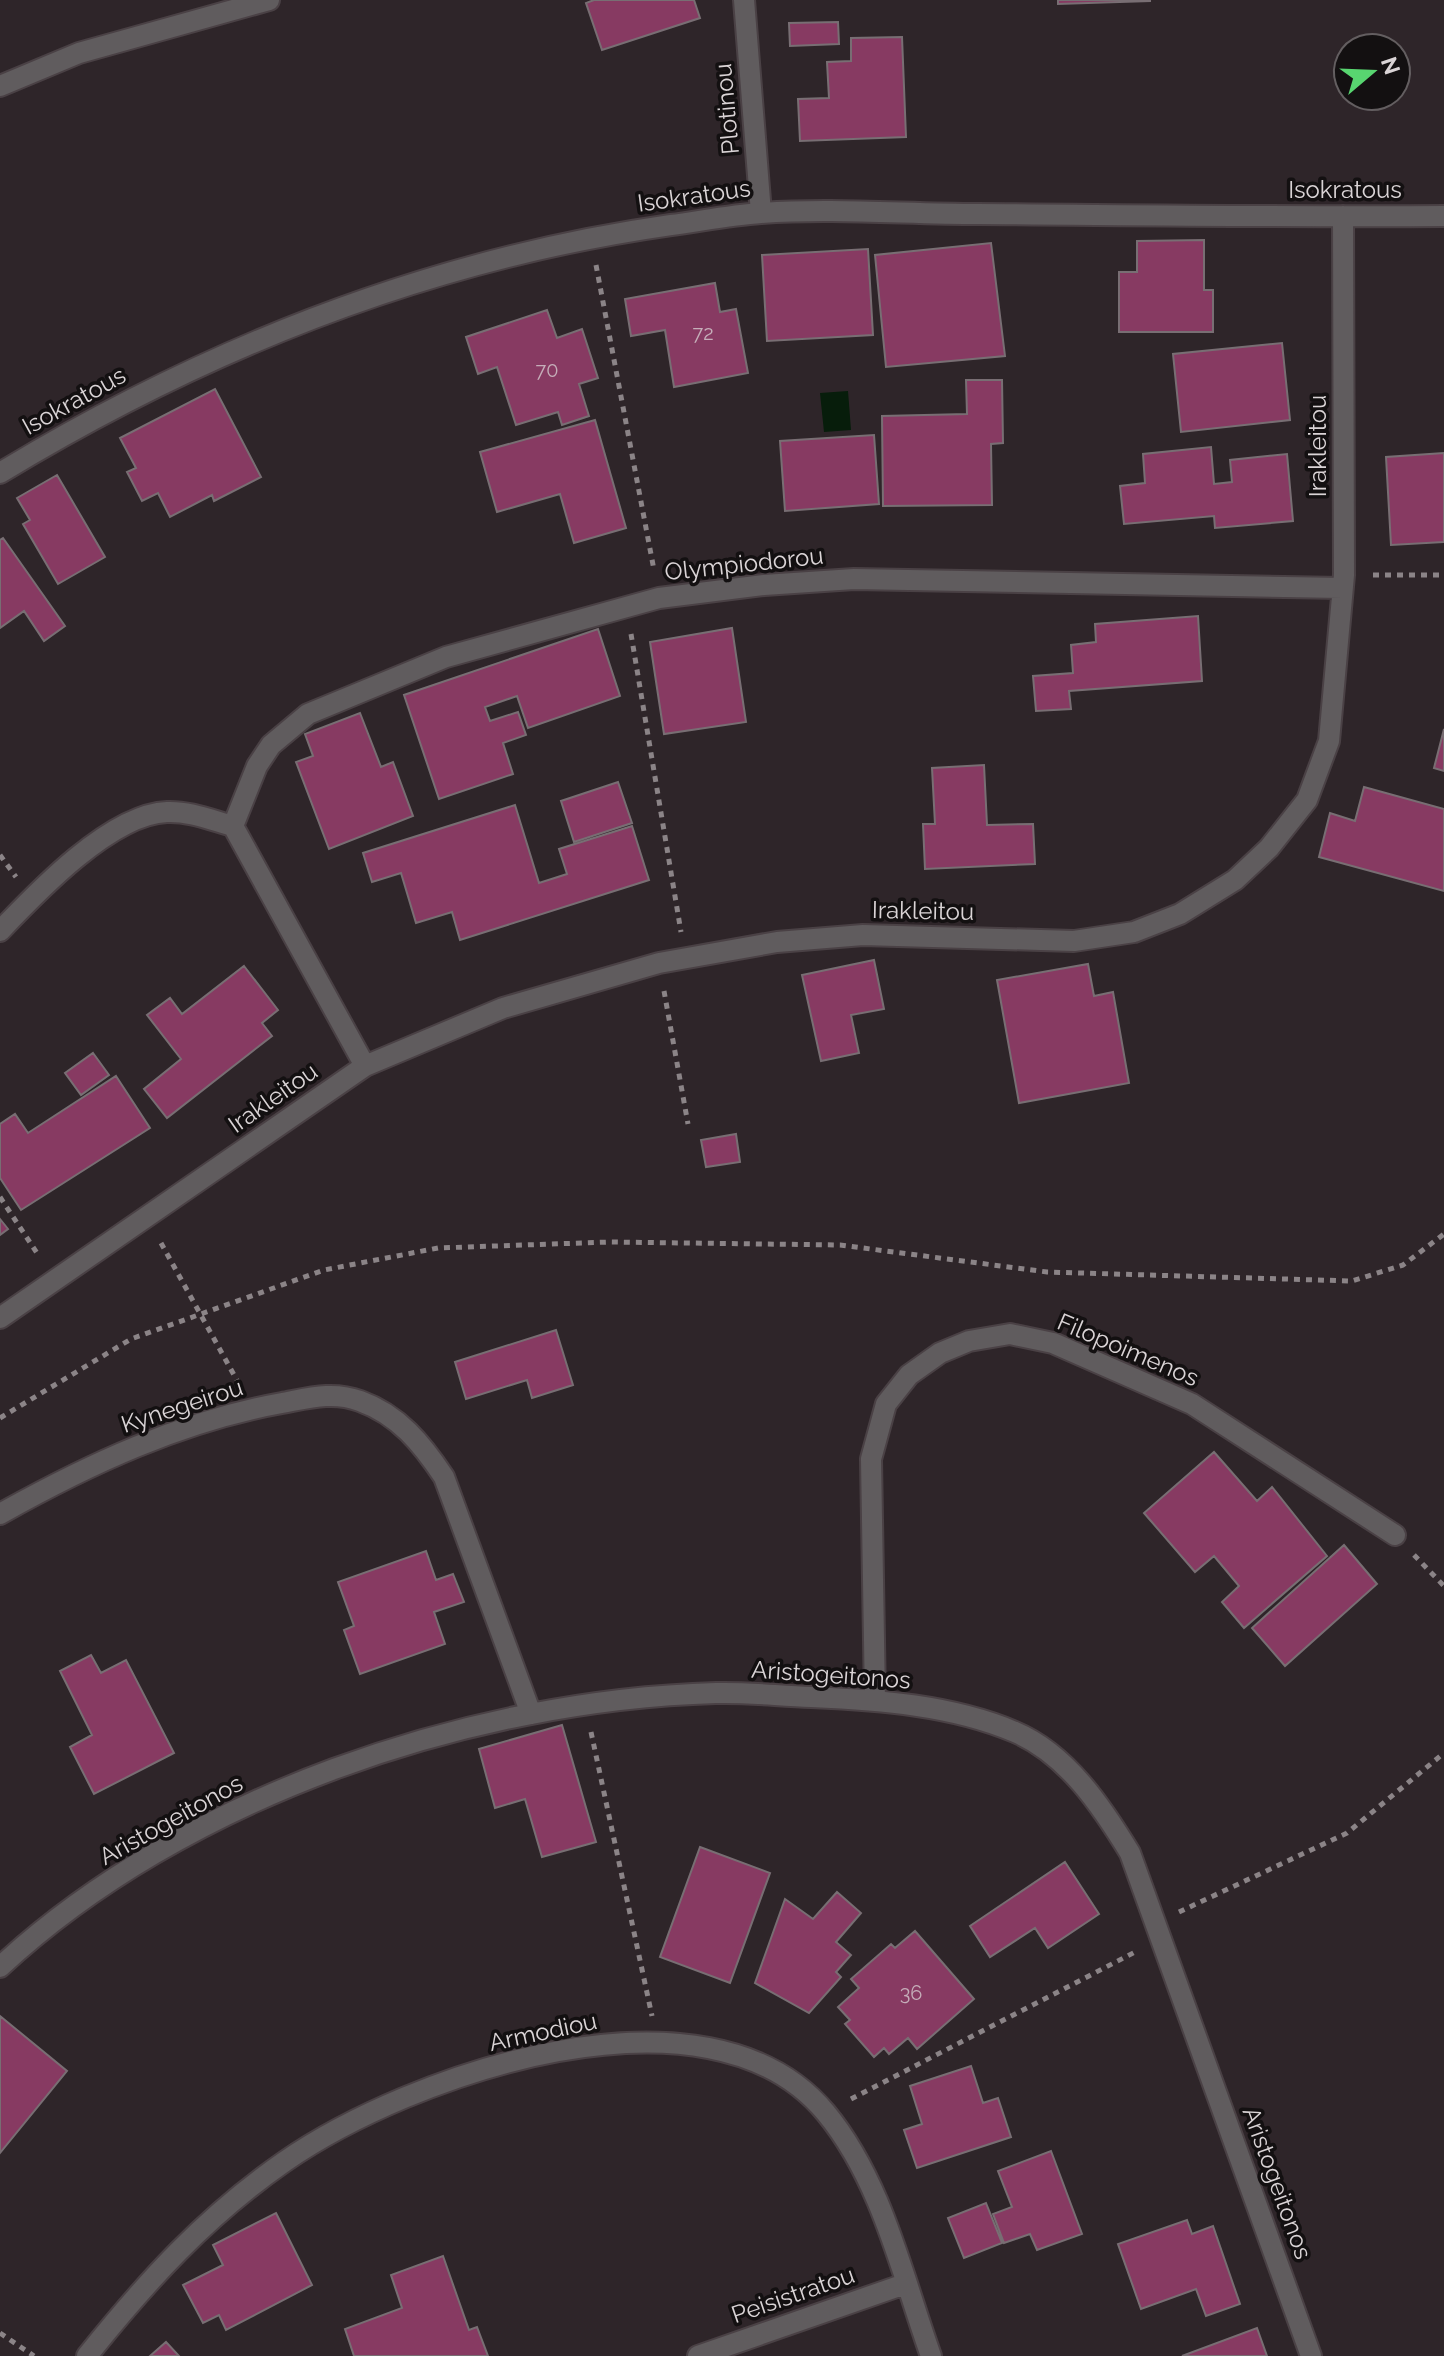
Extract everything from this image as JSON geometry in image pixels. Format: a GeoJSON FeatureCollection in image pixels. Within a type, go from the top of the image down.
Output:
{"type":"FeatureCollection","features":[{"type":"Feature","properties":{"kind":"street"},"geometry":{"type":"LineString","coordinates":[[0,86],[79,53],[269,0]]}},
{"type":"Feature","properties":{"kind":"street","name":"Plotinou"},"geometry":{"type":"LineString","coordinates":[[744,0],[761,213]]}},
{"type":"Feature","properties":{"kind":"street","name":"Isokratous"},"geometry":{"type":"LineString","coordinates":[[0,473],[68,432],[170,379],[338,307],[444,274],[591,237],[761,213],[1444,216]]}},
{"type":"Feature","properties":{"kind":"street","name":"Irakleitou"},"geometry":{"type":"LineString","coordinates":[[0,1318],[365,1066],[503,1008],[659,963],[777,942],[863,935],[1074,941],[1134,932],[1180,914],[1235,880],[1269,848],[1307,800],[1329,741],[1343,581],[1343,216]]}},
{"type":"Feature","properties":{"kind":"street","name":"Olympiodorou"},"geometry":{"type":"LineString","coordinates":[[233,826],[257,766],[271,745],[308,714],[446,657],[659,598],[764,585],[854,579],[1343,581]]}},
{"type":"Feature","properties":{"kind":"street"},"geometry":{"type":"LineString","coordinates":[[0,931],[32,897],[88,850],[139,818],[164,812],[183,812],[233,826],[365,1066]]}},
{"type":"Feature","properties":{"kind":"street","name":"Filopoimenos"},"geometry":{"type":"LineString","coordinates":[[875,1700],[871,1459],[876,1432],[886,1404],[909,1375],[940,1353],[969,1341],[1010,1334],[1053,1343],[1192,1404],[1395,1535]]}},
{"type":"Feature","properties":{"kind":"street","name":"Kynegeirou"},"geometry":{"type":"LineString","coordinates":[[0,1514],[133,1447],[226,1413],[331,1394],[361,1401],[396,1420],[423,1445],[444,1477],[531,1714]]}},
{"type":"Feature","properties":{"kind":"street","name":"Aristogeitonos"},"geometry":{"type":"LineString","coordinates":[[0,1967],[103,1887],[178,1842],[260,1800],[429,1739],[585,1704],[717,1693],[875,1700],[965,1716],[1016,1732],[1053,1756],[1099,1801],[1130,1853],[1311,2356]]}},
{"type":"Feature","properties":{"kind":"street","name":"Armodiou"},"geometry":{"type":"LineString","coordinates":[[87,2356],[138,2292],[197,2229],[285,2161],[373,2109],[516,2062],[590,2044],[657,2040],[699,2045],[763,2065],[826,2112],[859,2162],[874,2193],[931,2356]]}},
{"type":"Feature","properties":{"kind":"street","name":"Peisistratou"},"geometry":{"type":"LineString","coordinates":[[698,2356],[905,2284]]}},
{"type":"Feature","properties":{"kind":"path"},"geometry":{"type":"LineString","coordinates":[[591,237],[659,598]]}},
{"type":"Feature","properties":{"kind":"path"},"geometry":{"type":"LineString","coordinates":[[1343,581],[1444,575]]}},
{"type":"Feature","properties":{"kind":"path"},"geometry":{"type":"LineString","coordinates":[[627,606],[685,957]]}},
{"type":"Feature","properties":{"kind":"path"},"geometry":{"type":"LineString","coordinates":[[659,963],[688,1124]]}},
{"type":"Feature","properties":{"kind":"path"},"geometry":{"type":"LineString","coordinates":[[0,1197],[55,1280]]}},
{"type":"Feature","properties":{"kind":"path"},"geometry":{"type":"LineString","coordinates":[[147,1217],[252,1408]]}},
{"type":"Feature","properties":{"kind":"path"},"geometry":{"type":"LineString","coordinates":[[0,1418],[131,1339],[324,1270],[438,1248],[610,1242],[840,1245],[1047,1272],[1352,1281],[1403,1265],[1444,1234]]}},
{"type":"Feature","properties":{"kind":"path"},"geometry":{"type":"LineString","coordinates":[[1395,1535],[1444,1586]]}},
{"type":"Feature","properties":{"kind":"path"},"geometry":{"type":"LineString","coordinates":[[585,1704],[657,2040]]}},
{"type":"Feature","properties":{"kind":"path"},"geometry":{"type":"LineString","coordinates":[[826,2112],[1159,1930],[1347,1833],[1444,1753]]}},
{"type":"Feature","properties":{"kind":"path"},"geometry":{"type":"LineString","coordinates":[[0,2333],[34,2356]]}},
{"type":"Feature","properties":{"kind":"shaded area"},"geometry":{"type":"Polygon","coordinates":[[[848,391],[851,430],[824,432],[820,393],[848,391]]]}},
{"type":"Feature","properties":{"kind":"building"},"geometry":{"type":"Polygon","coordinates":[[[594,0],[694,0],[700,18],[602,50],[586,3],[594,0]]]}},
{"type":"Feature","properties":{"kind":"building"},"geometry":{"type":"Polygon","coordinates":[[[1058,0],[1150,0],[1150,1],[1058,4],[1058,0]]]}},
{"type":"Feature","properties":{"kind":"building"},"geometry":{"type":"Polygon","coordinates":[[[838,22],[839,44],[790,46],[789,23],[838,22]]]}},
{"type":"Feature","properties":{"kind":"building"},"geometry":{"type":"Polygon","coordinates":[[[902,37],[906,137],[800,141],[798,99],[829,98],[827,62],[851,61],[851,38],[902,37]]]}},
{"type":"Feature","properties":{"kind":"building"},"geometry":{"type":"Polygon","coordinates":[[[1204,240],[1204,290],[1213,290],[1213,332],[1119,332],[1119,272],[1137,272],[1137,241],[1204,240]]]}},
{"type":"Feature","properties":{"kind":"building"},"geometry":{"type":"Polygon","coordinates":[[[991,243],[1005,356],[886,367],[875,255],[991,243]]]}},
{"type":"Feature","properties":{"kind":"building"},"geometry":{"type":"Polygon","coordinates":[[[868,249],[873,335],[767,341],[762,255],[868,249]]]}},
{"type":"Feature","properties":{"kind":"building"},"geometry":{"type":"Polygon","coordinates":[[[715,283],[720,312],[736,309],[748,373],[674,387],[665,330],[631,336],[625,299],[715,283]]]}},
{"type":"Feature","properties":{"kind":"building"},"geometry":{"type":"Polygon","coordinates":[[[547,310],[557,338],[582,329],[598,378],[579,384],[589,416],[562,425],[558,412],[516,425],[497,367],[478,374],[466,337],[547,310]]]}},
{"type":"Feature","properties":{"kind":"building"},"geometry":{"type":"Polygon","coordinates":[[[1282,343],[1290,420],[1181,432],[1173,354],[1282,343]]]}},
{"type":"Feature","properties":{"kind":"building"},"geometry":{"type":"Polygon","coordinates":[[[966,380],[1002,380],[1003,443],[991,444],[992,505],[883,506],[882,416],[967,414],[966,380]]]}},
{"type":"Feature","properties":{"kind":"building"},"geometry":{"type":"Polygon","coordinates":[[[215,389],[261,477],[214,501],[212,495],[170,517],[158,493],[142,501],[127,472],[136,468],[120,438],[215,389]]]}},
{"type":"Feature","properties":{"kind":"building"},"geometry":{"type":"Polygon","coordinates":[[[595,420],[626,528],[574,543],[560,494],[497,512],[480,452],[595,420]]]}},
{"type":"Feature","properties":{"kind":"building"},"geometry":{"type":"Polygon","coordinates":[[[874,435],[879,504],[785,511],[780,441],[874,435]]]}},
{"type":"Feature","properties":{"kind":"building"},"geometry":{"type":"Polygon","coordinates":[[[1211,447],[1214,484],[1232,482],[1230,460],[1287,454],[1293,521],[1215,528],[1214,516],[1124,524],[1120,486],[1145,483],[1143,454],[1211,447]]]}},
{"type":"Feature","properties":{"kind":"building"},"geometry":{"type":"Polygon","coordinates":[[[1444,453],[1444,542],[1391,545],[1386,457],[1444,453]]]}},
{"type":"Feature","properties":{"kind":"building"},"geometry":{"type":"Polygon","coordinates":[[[57,475],[105,557],[58,584],[23,524],[30,520],[17,498],[57,475]]]}},
{"type":"Feature","properties":{"kind":"building"},"geometry":{"type":"Polygon","coordinates":[[[3,538],[65,626],[44,641],[24,611],[0,628],[0,540],[3,538]]]}},
{"type":"Feature","properties":{"kind":"building"},"geometry":{"type":"Polygon","coordinates":[[[1198,616],[1202,681],[1069,691],[1071,709],[1036,711],[1033,676],[1073,673],[1071,645],[1096,642],[1095,624],[1198,616]]]}},
{"type":"Feature","properties":{"kind":"building"},"geometry":{"type":"Polygon","coordinates":[[[732,628],[746,722],[664,734],[650,642],[732,628]]]}},
{"type":"Feature","properties":{"kind":"building"},"geometry":{"type":"Polygon","coordinates":[[[598,629],[620,696],[528,728],[517,696],[485,707],[490,721],[518,712],[526,735],[503,743],[513,774],[439,799],[404,695],[598,629]]]}},
{"type":"Feature","properties":{"kind":"building"},"geometry":{"type":"Polygon","coordinates":[[[360,713],[381,767],[393,762],[413,816],[329,849],[296,762],[313,756],[305,734],[360,713]]]}},
{"type":"Feature","properties":{"kind":"building"},"geometry":{"type":"Polygon","coordinates":[[[1444,729],[1444,771],[1434,768],[1444,729]]]}},
{"type":"Feature","properties":{"kind":"building"},"geometry":{"type":"Polygon","coordinates":[[[984,765],[987,825],[1033,824],[1035,864],[925,869],[923,824],[935,824],[932,768],[984,765]]]}},
{"type":"Feature","properties":{"kind":"building"},"geometry":{"type":"Polygon","coordinates":[[[618,782],[632,823],[574,842],[561,801],[618,782]]]}},
{"type":"Feature","properties":{"kind":"building"},"geometry":{"type":"Polygon","coordinates":[[[1364,787],[1444,809],[1444,891],[1319,857],[1330,813],[1355,821],[1364,787]]]}},
{"type":"Feature","properties":{"kind":"building"},"geometry":{"type":"Polygon","coordinates":[[[515,805],[539,883],[567,874],[559,849],[632,826],[649,880],[460,940],[452,912],[416,923],[401,873],[372,882],[363,853],[515,805]]]}},
{"type":"Feature","properties":{"kind":"building"},"geometry":{"type":"Polygon","coordinates":[[[874,960],[884,1009],[851,1015],[859,1053],[821,1061],[802,975],[874,960]]]}},
{"type":"Feature","properties":{"kind":"building"},"geometry":{"type":"Polygon","coordinates":[[[1088,964],[1094,996],[1113,992],[1129,1083],[1019,1103],[997,980],[1088,964]]]}},
{"type":"Feature","properties":{"kind":"building"},"geometry":{"type":"Polygon","coordinates":[[[244,966],[278,1010],[262,1023],[272,1036],[167,1118],[144,1089],[181,1059],[147,1015],[170,998],[182,1014],[244,966]]]}},
{"type":"Feature","properties":{"kind":"building"},"geometry":{"type":"Polygon","coordinates":[[[93,1053],[109,1075],[81,1095],[65,1073],[93,1053]]]}},
{"type":"Feature","properties":{"kind":"building"},"geometry":{"type":"Polygon","coordinates":[[[116,1076],[150,1128],[21,1210],[0,1178],[0,1124],[15,1114],[28,1133],[116,1076]]]}},
{"type":"Feature","properties":{"kind":"building"},"geometry":{"type":"Polygon","coordinates":[[[736,1134],[740,1162],[706,1167],[701,1140],[736,1134]]]}},
{"type":"Feature","properties":{"kind":"building"},"geometry":{"type":"Polygon","coordinates":[[[0,1219],[8,1229],[0,1235],[0,1219]]]}},
{"type":"Feature","properties":{"kind":"building"},"geometry":{"type":"Polygon","coordinates":[[[556,1330],[573,1385],[532,1398],[527,1380],[466,1399],[455,1362],[556,1330]]]}},
{"type":"Feature","properties":{"kind":"building"},"geometry":{"type":"Polygon","coordinates":[[[1214,1452],[1257,1501],[1272,1487],[1327,1556],[1244,1628],[1222,1602],[1239,1586],[1214,1556],[1195,1572],[1144,1513],[1214,1452]]]}},
{"type":"Feature","properties":{"kind":"building"},"geometry":{"type":"Polygon","coordinates":[[[1344,1545],[1377,1584],[1285,1666],[1252,1628],[1344,1545]]]}},
{"type":"Feature","properties":{"kind":"building"},"geometry":{"type":"Polygon","coordinates":[[[426,1551],[436,1580],[453,1574],[464,1602],[434,1612],[445,1644],[360,1674],[344,1630],[354,1626],[338,1582],[426,1551]]]}},
{"type":"Feature","properties":{"kind":"building"},"geometry":{"type":"Polygon","coordinates":[[[91,1655],[101,1673],[126,1660],[174,1753],[94,1794],[70,1747],[92,1735],[60,1671],[91,1655]]]}},
{"type":"Feature","properties":{"kind":"building"},"geometry":{"type":"Polygon","coordinates":[[[562,1725],[596,1842],[542,1857],[525,1799],[495,1808],[479,1749],[562,1725]]]}},
{"type":"Feature","properties":{"kind":"building"},"geometry":{"type":"Polygon","coordinates":[[[700,1847],[770,1873],[730,1983],[660,1957],[700,1847]]]}},
{"type":"Feature","properties":{"kind":"building"},"geometry":{"type":"Polygon","coordinates":[[[1065,1862],[1099,1914],[1048,1948],[1035,1928],[990,1957],[970,1926],[1065,1862]]]}},
{"type":"Feature","properties":{"kind":"building"},"geometry":{"type":"Polygon","coordinates":[[[837,1892],[861,1913],[836,1942],[851,1955],[836,1972],[841,1977],[809,2013],[755,1983],[785,1899],[813,1919],[837,1892]]]}},
{"type":"Feature","properties":{"kind":"building"},"geometry":{"type":"Polygon","coordinates":[[[915,1931],[974,1999],[917,2049],[908,2038],[889,2054],[884,2048],[874,2057],[845,2024],[850,2020],[838,2007],[859,1988],[851,1979],[891,1944],[895,1948],[915,1931]]]}},
{"type":"Feature","properties":{"kind":"building"},"geometry":{"type":"Polygon","coordinates":[[[0,2016],[67,2071],[0,2153],[0,2016]]]}},
{"type":"Feature","properties":{"kind":"building"},"geometry":{"type":"Polygon","coordinates":[[[971,2066],[983,2103],[998,2098],[1011,2137],[917,2168],[904,2130],[922,2124],[910,2086],[971,2066]]]}},
{"type":"Feature","properties":{"kind":"building"},"geometry":{"type":"Polygon","coordinates":[[[1051,2151],[1082,2234],[1037,2250],[1030,2234],[1004,2243],[993,2214],[1012,2207],[998,2171],[1051,2151]]]}},
{"type":"Feature","properties":{"kind":"building"},"geometry":{"type":"Polygon","coordinates":[[[986,2203],[1002,2243],[964,2258],[948,2218],[986,2203]]]}},
{"type":"Feature","properties":{"kind":"building"},"geometry":{"type":"Polygon","coordinates":[[[276,2213],[312,2285],[226,2330],[219,2315],[203,2323],[183,2285],[223,2265],[213,2245],[276,2213]]]}},
{"type":"Feature","properties":{"kind":"building"},"geometry":{"type":"Polygon","coordinates":[[[1187,2220],[1192,2234],[1213,2226],[1240,2304],[1206,2316],[1196,2289],[1141,2309],[1118,2244],[1187,2220]]]}},
{"type":"Feature","properties":{"kind":"building"},"geometry":{"type":"Polygon","coordinates":[[[443,2256],[469,2330],[477,2327],[488,2356],[354,2356],[345,2329],[402,2308],[391,2275],[443,2256]]]}},
{"type":"Feature","properties":{"kind":"building"},"geometry":{"type":"Polygon","coordinates":[[[1257,2328],[1267,2356],[1182,2356],[1257,2328]]]}},
{"type":"Feature","properties":{"kind":"building"},"geometry":{"type":"Polygon","coordinates":[[[166,2342],[179,2356],[150,2356],[166,2342]]]}}]}
